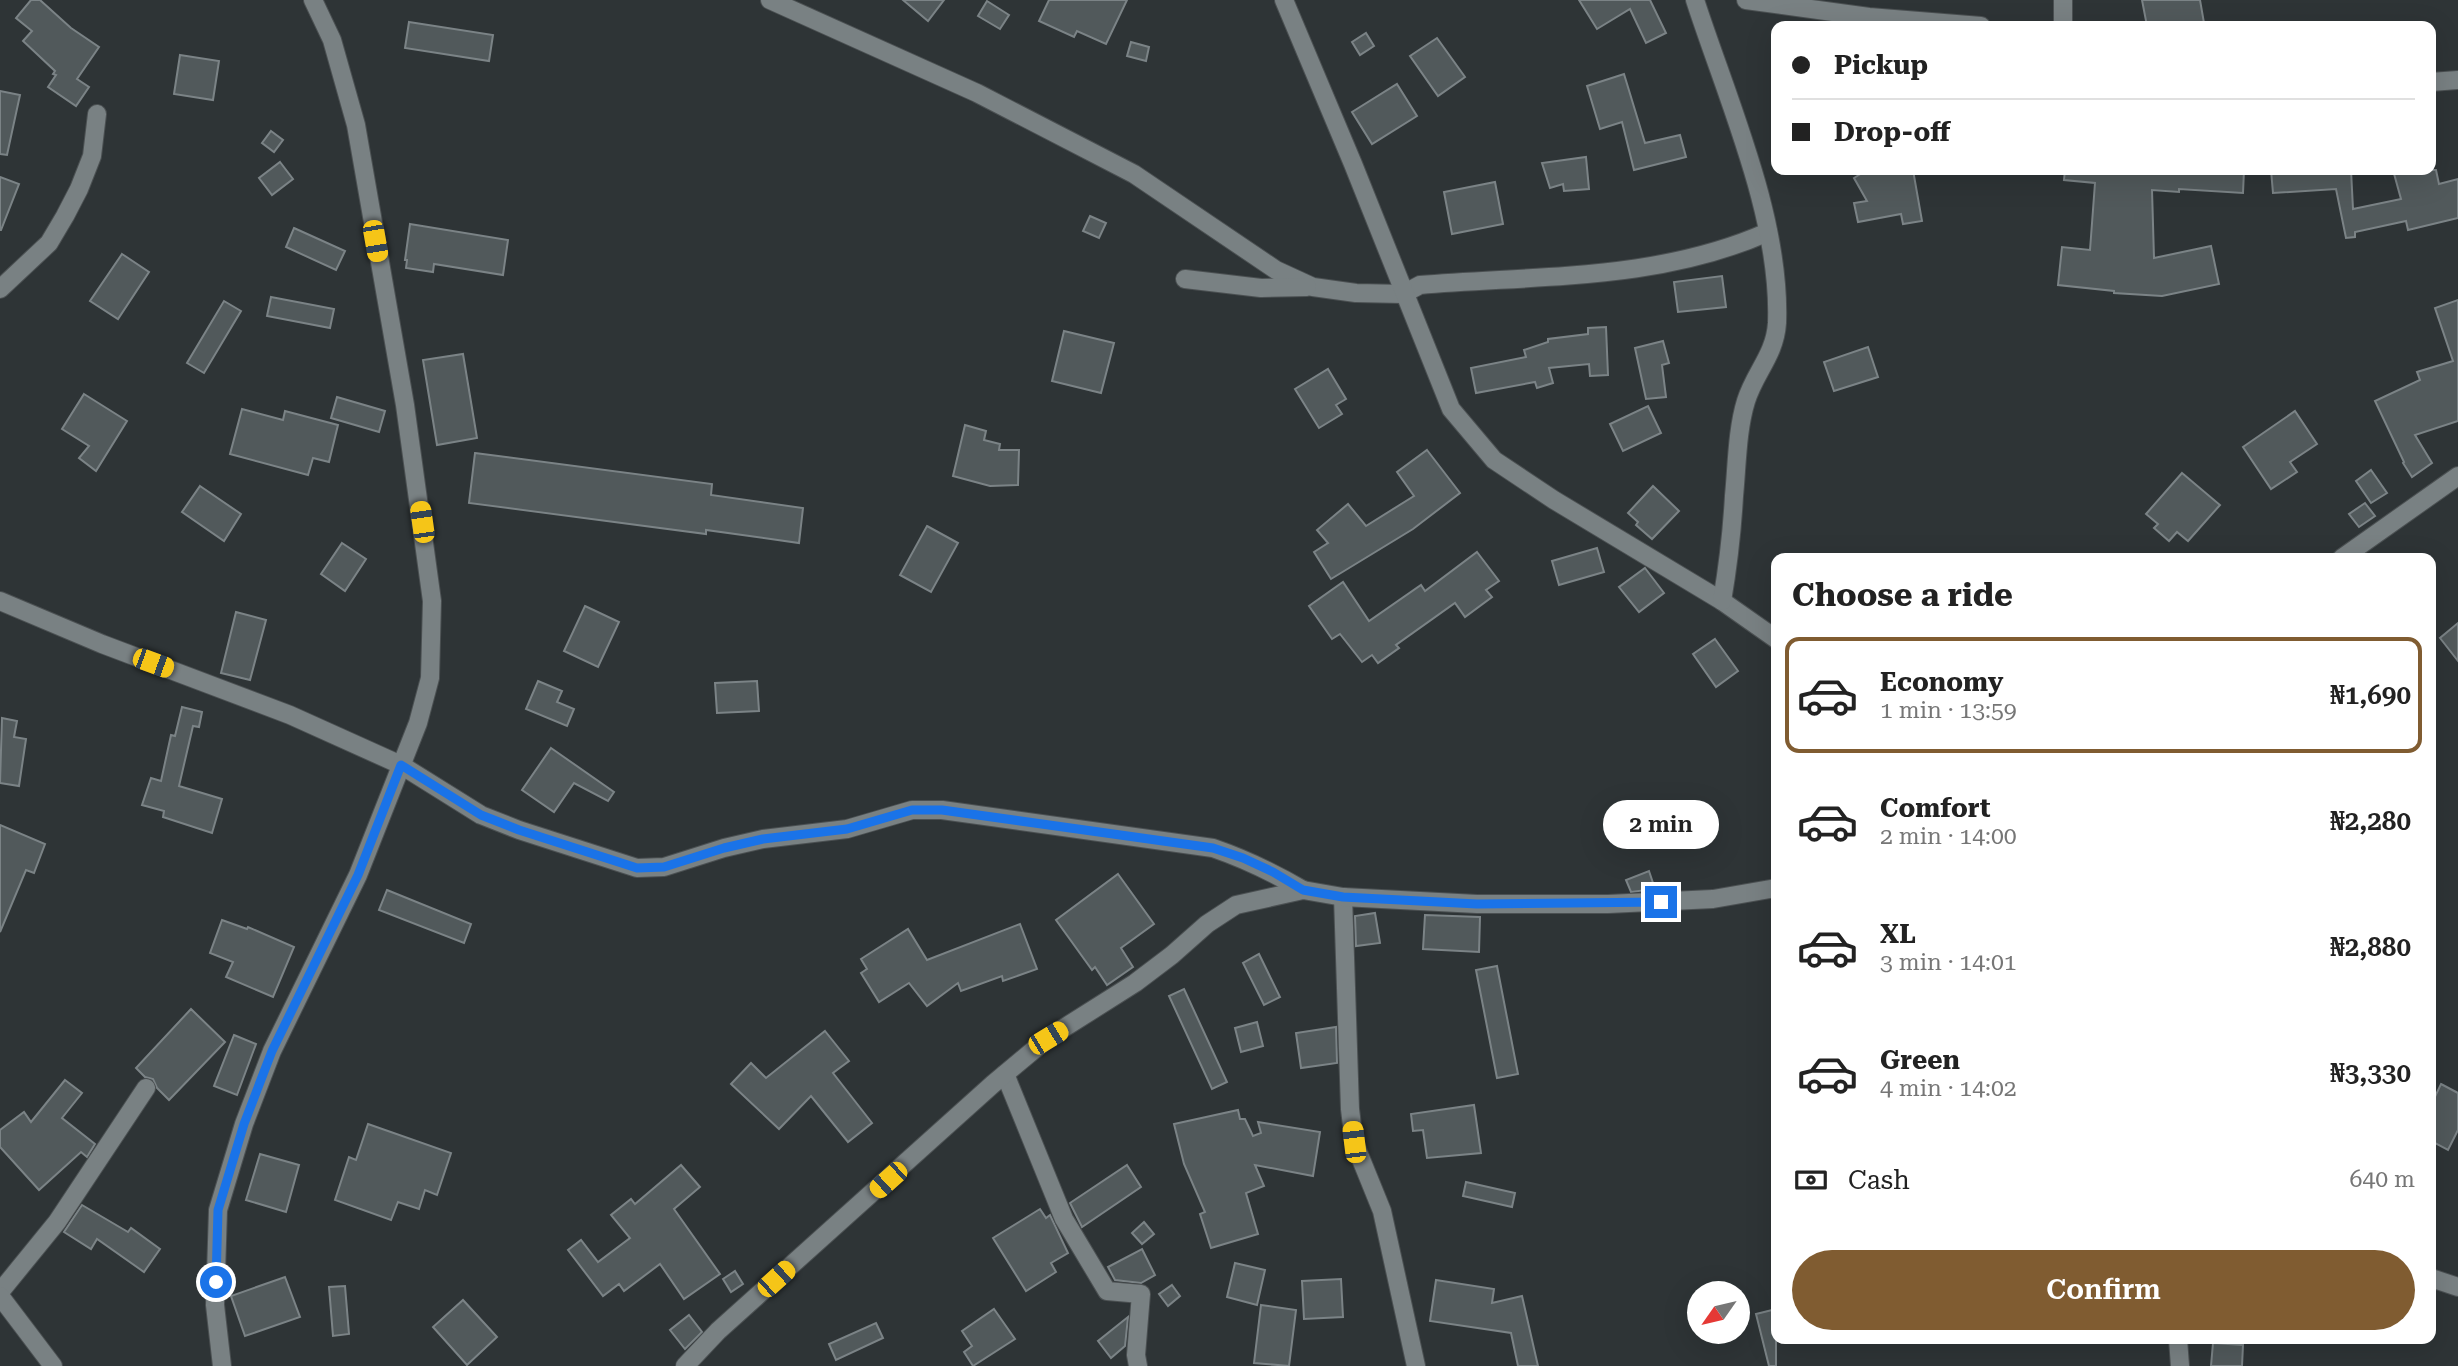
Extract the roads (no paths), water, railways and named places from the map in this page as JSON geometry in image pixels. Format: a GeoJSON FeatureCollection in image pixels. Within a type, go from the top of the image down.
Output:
{"type":"FeatureCollection","features":[{"type":"Feature","properties":{"kind":"street"},"geometry":{"type":"LineString","coordinates":[[222,1366],[215,1306],[218,1210],[244,1124],[272,1051],[358,875],[418,723],[430,678],[432,601],[405,405],[356,125],[332,40],[313,0]]}},
{"type":"Feature","properties":{"kind":"street"},"geometry":{"type":"LineString","coordinates":[[770,0],[977,93],[1134,174],[1276,270],[1313,287]]}},
{"type":"Feature","properties":{"kind":"street"},"geometry":{"type":"LineString","coordinates":[[1284,0],[1451,409],[1494,460],[1554,500],[1722,601],[1771,635]]}},
{"type":"Feature","properties":{"kind":"street"},"geometry":{"type":"LineString","coordinates":[[1695,0],[1716,66],[1739,125],[1768,232],[1776,281],[1777,323],[1774,346],[1746,401],[1737,466],[1730,556],[1722,601]]}},
{"type":"Feature","properties":{"kind":"street"},"geometry":{"type":"LineString","coordinates":[[2063,0],[2063,21]]}},
{"type":"Feature","properties":{"kind":"street"},"geometry":{"type":"LineString","coordinates":[[1756,1],[1869,17],[1919,21]]}},
{"type":"Feature","properties":{"kind":"street"},"geometry":{"type":"LineString","coordinates":[[2436,82],[2458,80]]}},
{"type":"Feature","properties":{"kind":"street"},"geometry":{"type":"LineString","coordinates":[[0,289],[49,243],[65,216],[92,156],[97,114]]}},
{"type":"Feature","properties":{"kind":"street"},"geometry":{"type":"LineString","coordinates":[[1185,279],[1261,288],[1313,287],[1356,293],[1403,294],[1420,285],[1582,276],[1671,264],[1739,245],[1768,232]]}},
{"type":"Feature","properties":{"kind":"street"},"geometry":{"type":"LineString","coordinates":[[2349,553],[2458,476]]}},
{"type":"Feature","properties":{"kind":"street"},"geometry":{"type":"LineString","coordinates":[[0,601],[102,644],[290,715],[401,765],[481,815],[637,868],[664,867],[763,839],[847,829],[912,810],[942,810],[1213,848],[1243,858],[1303,890],[1343,897],[1477,904],[1608,904],[1713,899],[1771,889]]}},
{"type":"Feature","properties":{"kind":"street"},"geometry":{"type":"LineString","coordinates":[[685,1366],[718,1331],[1048,1038],[1135,983],[1207,924],[1236,905],[1303,890]]}},
{"type":"Feature","properties":{"kind":"street"},"geometry":{"type":"LineString","coordinates":[[1343,897],[1350,1109],[1354,1142],[1382,1211],[1416,1366]]}},
{"type":"Feature","properties":{"kind":"street"},"geometry":{"type":"LineString","coordinates":[[1005,1074],[1064,1219],[1107,1291],[1141,1294],[1136,1355],[1138,1366]]}},
{"type":"Feature","properties":{"kind":"street"},"geometry":{"type":"LineString","coordinates":[[53,1366],[0,1294],[57,1222],[146,1088]]}},
{"type":"Feature","properties":{"kind":"street"},"geometry":{"type":"LineString","coordinates":[[2436,1280],[2458,1287]]}},
{"type":"Feature","properties":{"kind":"street"},"geometry":{"type":"LineString","coordinates":[[2178,1344],[2180,1366]]}}]}
